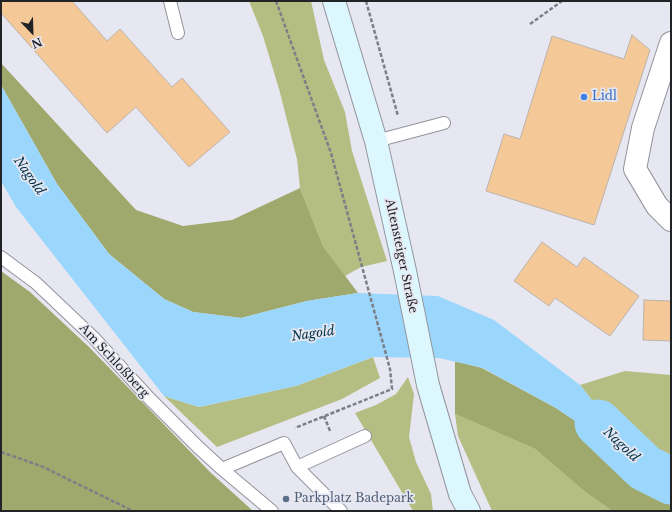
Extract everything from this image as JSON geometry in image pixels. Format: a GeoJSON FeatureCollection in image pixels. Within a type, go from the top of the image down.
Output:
{"type":"FeatureCollection","features":[{"type":"Feature","properties":{"kind":"main road","name":"Altensteiger Straße"},"geometry":{"type":"LineString","coordinates":[[334,1],[376,141],[405,271],[428,385],[460,494],[469,511]]}},
{"type":"Feature","properties":{"kind":"street"},"geometry":{"type":"LineString","coordinates":[[671,43],[643,128],[635,169],[657,206],[671,220]]}},
{"type":"Feature","properties":{"kind":"lane"},"geometry":{"type":"LineString","coordinates":[[170,1],[178,34]]}},
{"type":"Feature","properties":{"kind":"lane"},"geometry":{"type":"LineString","coordinates":[[376,141],[444,123]]}},
{"type":"Feature","properties":{"kind":"lane","name":"Am Schloßberg"},"geometry":{"type":"LineString","coordinates":[[1,257],[36,283],[94,338],[149,398],[198,447],[272,511]]}},
{"type":"Feature","properties":{"kind":"lane"},"geometry":{"type":"LineString","coordinates":[[298,467],[364,436]]}},
{"type":"Feature","properties":{"kind":"lane"},"geometry":{"type":"LineString","coordinates":[[222,469],[284,443],[298,467],[341,511]]}},
{"type":"Feature","properties":{"kind":"path"},"geometry":{"type":"LineString","coordinates":[[276,1],[331,153],[390,369],[392,389],[294,428]]}},
{"type":"Feature","properties":{"kind":"path"},"geometry":{"type":"LineString","coordinates":[[366,1],[403,134]]}},
{"type":"Feature","properties":{"kind":"path"},"geometry":{"type":"LineString","coordinates":[[530,24],[562,1]]}},
{"type":"Feature","properties":{"kind":"path"},"geometry":{"type":"LineString","coordinates":[[1,452],[41,466],[133,511]]}},
{"type":"Feature","properties":{"kind":"green space"},"geometry":{"type":"Polygon","coordinates":[[[249,1],[311,1],[324,60],[345,112],[352,151],[387,261],[361,267],[345,276],[323,246],[300,188],[297,159],[279,89],[263,36],[249,1]]]}},
{"type":"Feature","properties":{"kind":"green space"},"geometry":{"type":"Polygon","coordinates":[[[1,63],[136,210],[183,226],[232,220],[300,188],[323,246],[358,293],[307,301],[241,318],[193,312],[164,299],[109,254],[57,184],[1,85],[1,63]]]}},
{"type":"Feature","properties":{"kind":"green space"},"geometry":{"type":"Polygon","coordinates":[[[1,271],[30,292],[89,347],[210,472],[253,511],[1,511],[1,271]]]}},
{"type":"Feature","properties":{"kind":"green space"},"geometry":{"type":"Polygon","coordinates":[[[373,357],[380,378],[342,399],[217,447],[164,396],[199,407],[296,386],[373,357]]]}},
{"type":"Feature","properties":{"kind":"green space"},"geometry":{"type":"Polygon","coordinates":[[[455,361],[482,368],[556,408],[645,468],[671,469],[671,511],[612,511],[584,491],[535,449],[455,414],[455,361]]]}},
{"type":"Feature","properties":{"kind":"green space"},"geometry":{"type":"Polygon","coordinates":[[[625,371],[671,375],[671,469],[645,468],[580,385],[625,371]]]}},
{"type":"Feature","properties":{"kind":"green space"},"geometry":{"type":"Polygon","coordinates":[[[408,377],[414,394],[409,437],[416,462],[431,494],[433,511],[413,511],[355,413],[376,405],[396,394],[408,377]]]}},
{"type":"Feature","properties":{"kind":"green space"},"geometry":{"type":"Polygon","coordinates":[[[455,414],[535,449],[584,491],[612,511],[492,511],[458,436],[455,414]]]}},
{"type":"Feature","properties":{"kind":"water"},"geometry":{"type":"Polygon","coordinates":[[[1,85],[57,184],[109,254],[164,299],[193,312],[241,318],[307,301],[358,293],[438,296],[494,320],[580,385],[645,468],[556,408],[483,368],[439,358],[373,357],[296,386],[199,407],[164,396],[16,207],[1,181],[1,85]]]}},
{"type":"Feature","properties":{"kind":"building"},"geometry":{"type":"Polygon","coordinates":[[[1,1],[72,1],[107,41],[120,29],[172,87],[182,78],[230,132],[189,167],[136,107],[107,133],[1,13],[1,1]]]}},
{"type":"Feature","properties":{"kind":"building","name":"Lidl"},"geometry":{"type":"Polygon","coordinates":[[[632,35],[650,50],[594,225],[486,191],[504,134],[520,139],[552,36],[624,59],[632,35]]]}},
{"type":"Feature","properties":{"kind":"building"},"geometry":{"type":"Polygon","coordinates":[[[542,242],[577,267],[584,257],[639,296],[610,336],[555,298],[549,306],[514,281],[542,242]]]}},
{"type":"Feature","properties":{"kind":"building"},"geometry":{"type":"Polygon","coordinates":[[[644,300],[671,301],[671,341],[643,340],[644,300]]]}},
{"type":"Feature","properties":{"kind":"waterway","name":"Nagold"},"geometry":{"type":"LineString","coordinates":[[598,423],[645,468],[671,481]]}},
{"type":"Feature","properties":{"kind":"place","name":"Lidl"},"geometry":{"type":"Point","coordinates":[584,97]}},
{"type":"Feature","properties":{"kind":"place","name":"Parkplatz Badepark"},"geometry":{"type":"Point","coordinates":[286,499]}}]}
